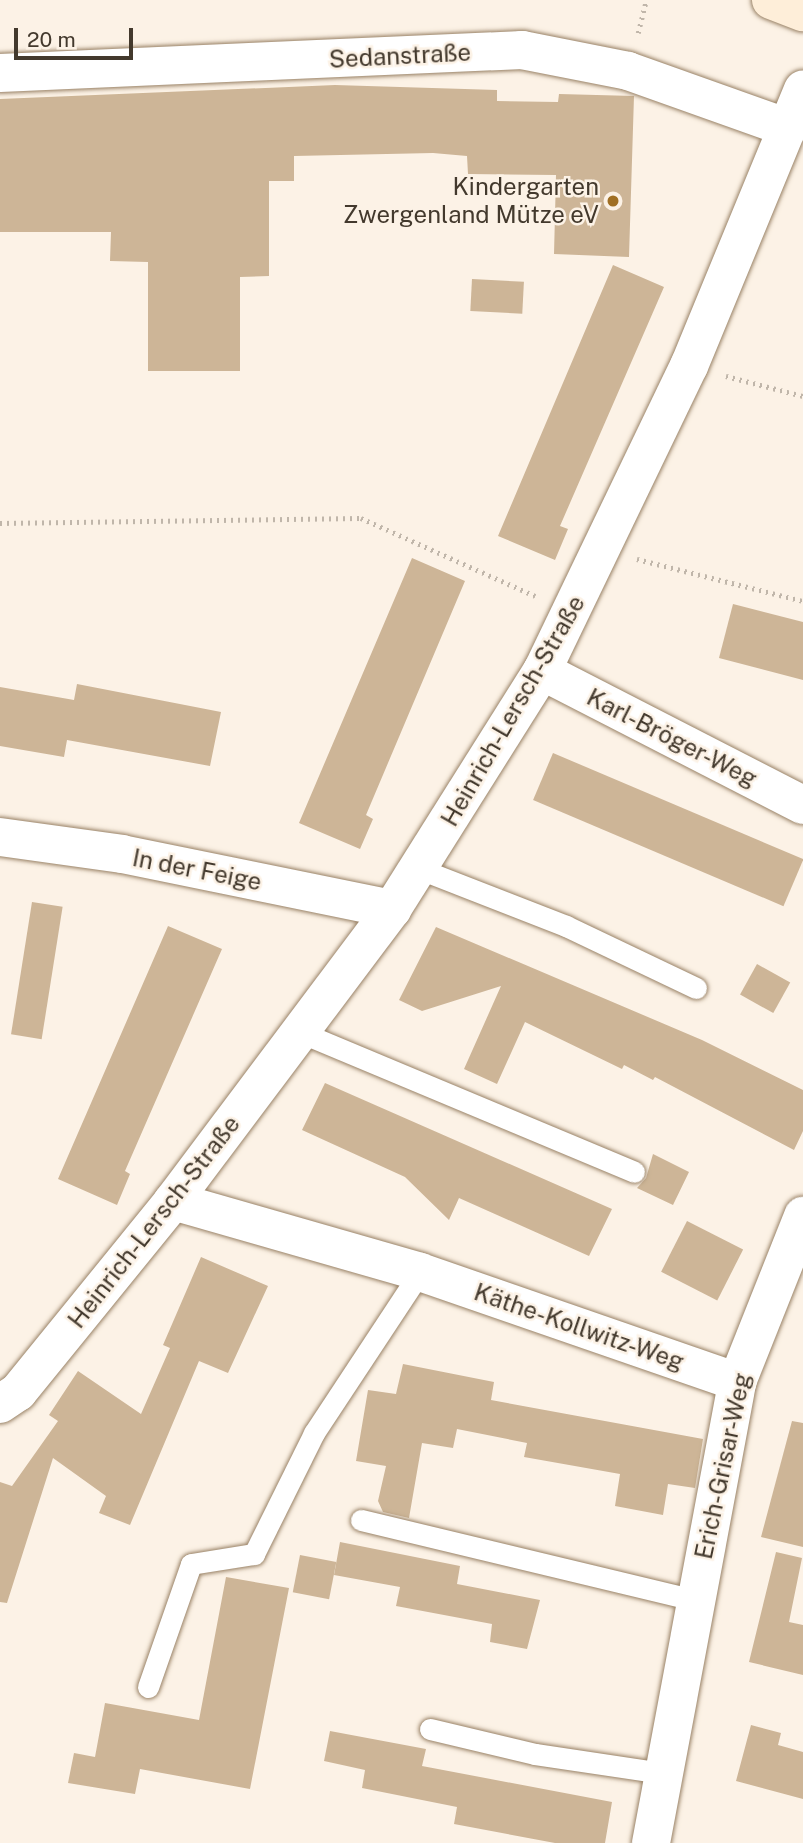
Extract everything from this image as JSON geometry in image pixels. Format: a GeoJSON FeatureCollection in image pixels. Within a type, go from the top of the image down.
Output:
{"type":"FeatureCollection","features":[{"type":"Feature","properties":{"kind":"main road"},"geometry":{"type":"LineString","coordinates":[[771,0],[803,12]]}},
{"type":"Feature","properties":{"kind":"street","name":"Sedanstraße"},"geometry":{"type":"LineString","coordinates":[[0,73],[522,50],[628,71],[790,141]]}},
{"type":"Feature","properties":{"kind":"street","name":"Heinrich-Lersch-Straße"},"geometry":{"type":"LineString","coordinates":[[0,1404],[18,1392],[173,1201],[392,909],[542,671],[573,613],[690,366],[790,141],[803,90]]}},
{"type":"Feature","properties":{"kind":"street","name":"Karl-Bröger-Weg"},"geometry":{"type":"LineString","coordinates":[[542,671],[803,805]]}},
{"type":"Feature","properties":{"kind":"street","name":"In der Feige"},"geometry":{"type":"LineString","coordinates":[[0,837],[122,855],[392,909]]}},
{"type":"Feature","properties":{"kind":"street","name":"Käthe-Kollwitz-Weg"},"geometry":{"type":"LineString","coordinates":[[173,1201],[420,1272],[737,1382]]}},
{"type":"Feature","properties":{"kind":"street","name":"Erich-Grisar-Weg"},"geometry":{"type":"LineString","coordinates":[[651,1843],[694,1601],[737,1382],[803,1216]]}},
{"type":"Feature","properties":{"kind":"lane"},"geometry":{"type":"LineString","coordinates":[[419,869],[566,926],[696,988]]}},
{"type":"Feature","properties":{"kind":"lane"},"geometry":{"type":"LineString","coordinates":[[300,1032],[634,1172]]}},
{"type":"Feature","properties":{"kind":"lane"},"geometry":{"type":"LineString","coordinates":[[148,1687],[191,1564],[254,1554],[314,1433],[420,1272]]}},
{"type":"Feature","properties":{"kind":"lane"},"geometry":{"type":"LineString","coordinates":[[361,1520],[694,1601]]}},
{"type":"Feature","properties":{"kind":"lane"},"geometry":{"type":"LineString","coordinates":[[430,1729],[535,1754],[662,1773]]}},
{"type":"Feature","properties":{"kind":"path"},"geometry":{"type":"LineString","coordinates":[[690,366],[803,396]]}},
{"type":"Feature","properties":{"kind":"path"},"geometry":{"type":"LineString","coordinates":[[0,523],[361,518],[573,613]]}},
{"type":"Feature","properties":{"kind":"path"},"geometry":{"type":"LineString","coordinates":[[602,551],[803,601]]}},
{"type":"Feature","properties":{"kind":"building"},"geometry":{"type":"Polygon","coordinates":[[[335,85],[497,90],[497,101],[558,102],[559,94],[634,96],[629,257],[554,254],[556,175],[468,174],[467,156],[433,153],[294,156],[294,181],[269,181],[269,276],[240,277],[240,371],[148,371],[148,262],[110,261],[111,232],[0,232],[0,99],[335,85]]]}},
{"type":"Feature","properties":{"kind":"building"},"geometry":{"type":"Polygon","coordinates":[[[613,265],[664,287],[560,526],[568,529],[555,560],[498,536],[613,265]]]}},
{"type":"Feature","properties":{"kind":"building"},"geometry":{"type":"Polygon","coordinates":[[[472,279],[524,282],[522,314],[470,311],[472,279]]]}},
{"type":"Feature","properties":{"kind":"building"},"geometry":{"type":"Polygon","coordinates":[[[412,558],[465,581],[366,815],[373,819],[360,849],[299,823],[412,558]]]}},
{"type":"Feature","properties":{"kind":"building"},"geometry":{"type":"Polygon","coordinates":[[[733,604],[803,622],[803,680],[719,658],[733,604]]]}},
{"type":"Feature","properties":{"kind":"building"},"geometry":{"type":"Polygon","coordinates":[[[77,684],[221,712],[210,766],[67,740],[64,757],[0,746],[0,687],[74,700],[77,684]]]}},
{"type":"Feature","properties":{"kind":"building"},"geometry":{"type":"Polygon","coordinates":[[[553,753],[803,859],[783,906],[533,800],[553,753]]]}},
{"type":"Feature","properties":{"kind":"building"},"geometry":{"type":"Polygon","coordinates":[[[32,902],[63,907],[42,1039],[11,1034],[32,902]]]}},
{"type":"Feature","properties":{"kind":"building"},"geometry":{"type":"Polygon","coordinates":[[[168,926],[222,949],[125,1171],[130,1174],[117,1205],[58,1179],[168,926]]]}},
{"type":"Feature","properties":{"kind":"building"},"geometry":{"type":"Polygon","coordinates":[[[436,927],[702,1040],[803,1090],[803,1131],[794,1150],[655,1077],[653,1080],[624,1065],[622,1069],[525,1022],[497,1084],[464,1069],[501,986],[422,1011],[399,1000],[436,927]]]}},
{"type":"Feature","properties":{"kind":"building"},"geometry":{"type":"Polygon","coordinates":[[[757,964],[790,982],[773,1013],[740,995],[757,964]]]}},
{"type":"Feature","properties":{"kind":"building"},"geometry":{"type":"Polygon","coordinates":[[[325,1083],[612,1209],[589,1256],[459,1198],[449,1220],[405,1177],[302,1130],[325,1083]]]}},
{"type":"Feature","properties":{"kind":"building"},"geometry":{"type":"Polygon","coordinates":[[[653,1154],[689,1172],[673,1205],[637,1188],[646,1178],[653,1154]]]}},
{"type":"Feature","properties":{"kind":"building"},"geometry":{"type":"Polygon","coordinates":[[[687,1221],[743,1250],[717,1300],[661,1272],[687,1221]]]}},
{"type":"Feature","properties":{"kind":"building"},"geometry":{"type":"Polygon","coordinates":[[[201,1257],[268,1286],[228,1373],[199,1361],[130,1525],[99,1513],[106,1496],[53,1458],[7,1603],[0,1602],[0,1482],[12,1486],[58,1421],[49,1415],[78,1371],[141,1414],[170,1348],[163,1345],[201,1257]]]}},
{"type":"Feature","properties":{"kind":"building"},"geometry":{"type":"Polygon","coordinates":[[[403,1364],[494,1382],[491,1400],[703,1439],[695,1488],[668,1484],[663,1515],[615,1506],[620,1474],[524,1457],[527,1443],[457,1429],[453,1448],[422,1443],[409,1518],[383,1512],[378,1501],[386,1466],[356,1461],[368,1390],[396,1394],[403,1364]]]}},
{"type":"Feature","properties":{"kind":"building"},"geometry":{"type":"Polygon","coordinates":[[[792,1421],[803,1423],[803,1547],[761,1537],[792,1421]]]}},
{"type":"Feature","properties":{"kind":"building"},"geometry":{"type":"Polygon","coordinates":[[[340,1542],[460,1566],[457,1584],[540,1600],[527,1649],[490,1642],[492,1624],[396,1606],[400,1587],[334,1575],[340,1542]]]}},
{"type":"Feature","properties":{"kind":"building"},"geometry":{"type":"Polygon","coordinates":[[[776,1552],[802,1558],[789,1622],[803,1625],[803,1675],[749,1662],[776,1552]]]}},
{"type":"Feature","properties":{"kind":"building"},"geometry":{"type":"Polygon","coordinates":[[[300,1555],[336,1562],[329,1599],[293,1592],[300,1555]]]}},
{"type":"Feature","properties":{"kind":"building"},"geometry":{"type":"Polygon","coordinates":[[[226,1577],[289,1588],[250,1789],[140,1769],[135,1794],[68,1783],[74,1753],[95,1757],[105,1703],[199,1720],[226,1577]]]}},
{"type":"Feature","properties":{"kind":"building"},"geometry":{"type":"Polygon","coordinates":[[[751,1725],[781,1733],[778,1745],[803,1752],[803,1799],[736,1781],[751,1725]]]}},
{"type":"Feature","properties":{"kind":"building"},"geometry":{"type":"Polygon","coordinates":[[[330,1731],[426,1749],[422,1766],[612,1802],[605,1843],[555,1843],[454,1824],[457,1807],[362,1788],[365,1770],[324,1761],[330,1731]]]}},
{"type":"Feature","properties":{"kind":"place","name":"Kindergarten Zwergenland Mütze eV"},"geometry":{"type":"Point","coordinates":[613,201]}}]}
